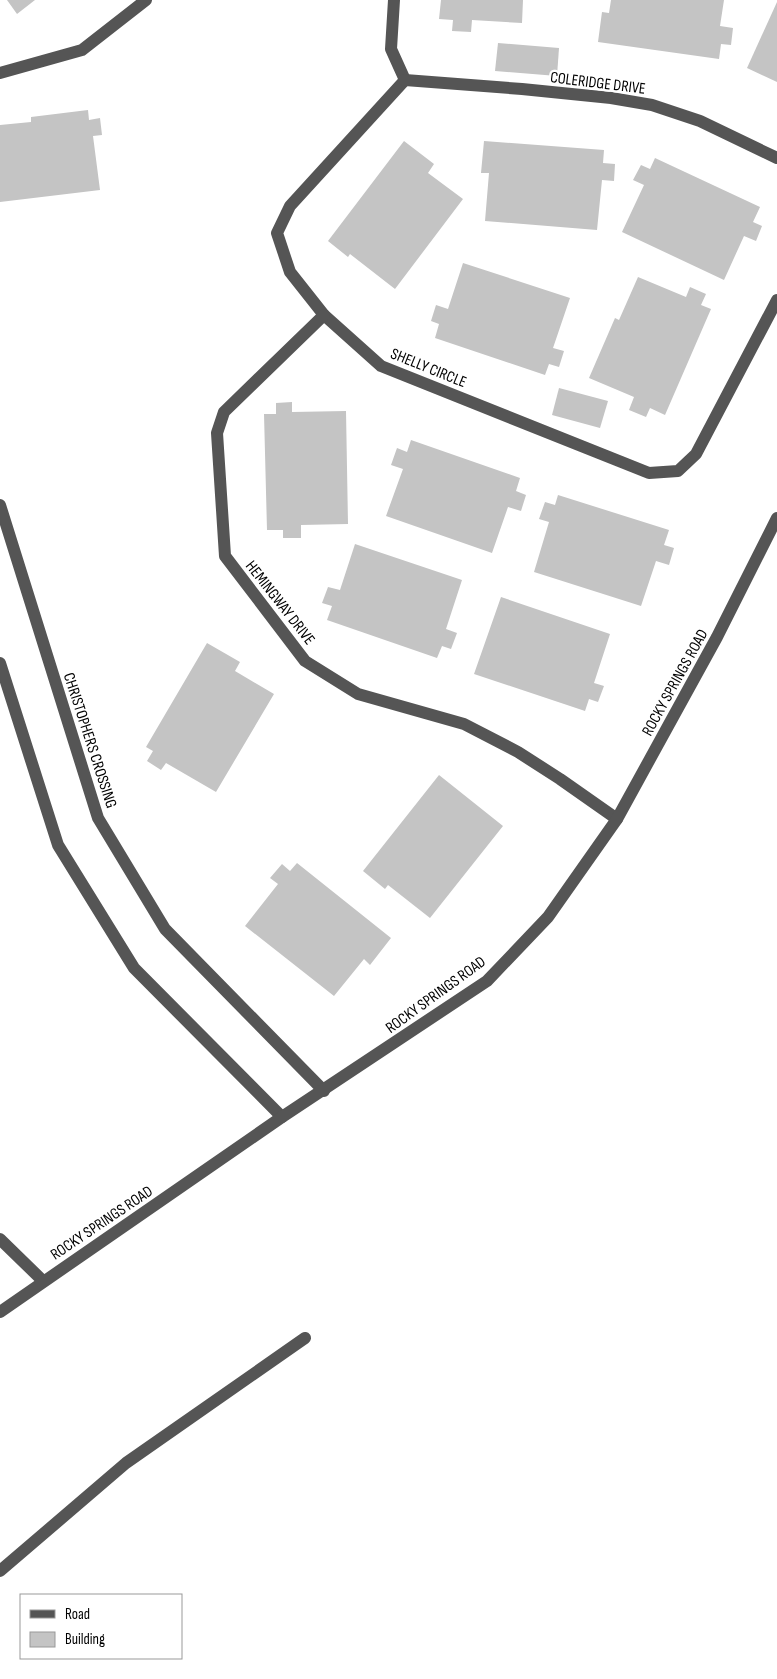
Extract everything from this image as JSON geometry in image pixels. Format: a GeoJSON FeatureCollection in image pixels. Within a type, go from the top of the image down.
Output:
{"type":"FeatureCollection","features":[{"type":"Feature","properties":{"kind":"street"},"geometry":{"type":"LineString","coordinates":[[0,73],[82,50],[146,0]]}},
{"type":"Feature","properties":{"kind":"street"},"geometry":{"type":"LineString","coordinates":[[394,0],[391,49],[405,80]]}},
{"type":"Feature","properties":{"kind":"street","name":"COLERIDGE DRIVE"},"geometry":{"type":"LineString","coordinates":[[405,80],[611,98],[652,105],[700,121],[777,158]]}},
{"type":"Feature","properties":{"kind":"street","name":"SHELLY CIRCLE"},"geometry":{"type":"LineString","coordinates":[[405,80],[290,206],[277,233],[290,272],[324,315],[381,366],[649,473],[678,471],[696,454],[777,300]]}},
{"type":"Feature","properties":{"kind":"street","name":"HEMINGWAY DRIVE"},"geometry":{"type":"LineString","coordinates":[[324,315],[224,412],[217,433],[225,556],[306,661],[358,694],[464,724],[518,752],[617,819]]}},
{"type":"Feature","properties":{"kind":"street","name":"CHRISTOPHERS CROSSING"},"geometry":{"type":"LineString","coordinates":[[0,505],[98,818],[165,929],[324,1091]]}},
{"type":"Feature","properties":{"kind":"street","name":"ROCKY SPRINGS ROAD"},"geometry":{"type":"LineString","coordinates":[[0,1312],[282,1117],[324,1091],[487,980],[548,918],[617,819],[717,637],[777,518]]}},
{"type":"Feature","properties":{"kind":"street"},"geometry":{"type":"LineString","coordinates":[[0,663],[58,845],[124,952],[134,968],[282,1117]]}},
{"type":"Feature","properties":{"kind":"street"},"geometry":{"type":"LineString","coordinates":[[0,1239],[43,1281]]}},
{"type":"Feature","properties":{"kind":"street"},"geometry":{"type":"LineString","coordinates":[[0,1571],[126,1463],[305,1338]]}},
{"type":"Feature","properties":{"kind":"building"},"geometry":{"type":"Polygon","coordinates":[[[7,0],[35,0],[17,14],[7,0]]]}},
{"type":"Feature","properties":{"kind":"building"},"geometry":{"type":"Polygon","coordinates":[[[441,0],[523,0],[522,23],[472,20],[471,32],[452,31],[453,20],[439,19],[441,0]]]}},
{"type":"Feature","properties":{"kind":"building"},"geometry":{"type":"Polygon","coordinates":[[[611,0],[724,0],[720,26],[733,28],[731,45],[721,44],[719,59],[598,42],[602,12],[609,13],[611,0]]]}},
{"type":"Feature","properties":{"kind":"building"},"geometry":{"type":"Polygon","coordinates":[[[777,2],[777,82],[747,68],[777,2]]]}},
{"type":"Feature","properties":{"kind":"building"},"geometry":{"type":"Polygon","coordinates":[[[498,43],[559,48],[557,76],[495,71],[498,43]]]}},
{"type":"Feature","properties":{"kind":"building"},"geometry":{"type":"Polygon","coordinates":[[[88,110],[89,120],[100,118],[102,135],[93,136],[100,190],[0,202],[0,125],[31,122],[31,117],[88,110]]]}},
{"type":"Feature","properties":{"kind":"building"},"geometry":{"type":"Polygon","coordinates":[[[404,141],[434,164],[428,173],[463,199],[395,289],[350,254],[348,257],[328,241],[404,141]]]}},
{"type":"Feature","properties":{"kind":"building"},"geometry":{"type":"Polygon","coordinates":[[[484,141],[604,150],[603,163],[615,164],[614,181],[602,180],[597,230],[485,221],[489,173],[481,173],[484,141]]]}},
{"type":"Feature","properties":{"kind":"building"},"geometry":{"type":"Polygon","coordinates":[[[655,158],[760,207],[753,222],[762,226],[756,241],[744,236],[724,280],[622,232],[644,185],[633,180],[641,165],[650,169],[655,158]]]}},
{"type":"Feature","properties":{"kind":"building"},"geometry":{"type":"Polygon","coordinates":[[[463,263],[570,298],[553,348],[564,351],[559,367],[549,364],[545,375],[435,338],[439,324],[431,321],[436,305],[448,309],[463,263]]]}},
{"type":"Feature","properties":{"kind":"building"},"geometry":{"type":"Polygon","coordinates":[[[638,277],[686,297],[690,287],[706,294],[701,305],[711,309],[665,415],[650,408],[646,417],[629,410],[634,397],[589,378],[615,318],[619,320],[638,277]]]}},
{"type":"Feature","properties":{"kind":"building"},"geometry":{"type":"Polygon","coordinates":[[[559,388],[608,401],[600,428],[552,415],[559,388]]]}},
{"type":"Feature","properties":{"kind":"building"},"geometry":{"type":"Polygon","coordinates":[[[292,402],[292,412],[346,411],[348,524],[301,525],[301,538],[283,538],[283,530],[267,530],[264,414],[276,414],[276,403],[292,402]]]}},
{"type":"Feature","properties":{"kind":"building"},"geometry":{"type":"Polygon","coordinates":[[[411,440],[520,478],[516,491],[526,495],[521,511],[508,507],[492,553],[386,516],[403,469],[391,465],[397,448],[407,452],[411,440]]]}},
{"type":"Feature","properties":{"kind":"building"},"geometry":{"type":"Polygon","coordinates":[[[558,495],[669,530],[664,545],[674,548],[669,565],[656,561],[641,606],[534,572],[549,522],[539,519],[545,502],[555,505],[558,495]]]}},
{"type":"Feature","properties":{"kind":"building"},"geometry":{"type":"Polygon","coordinates":[[[355,544],[462,580],[446,629],[457,633],[451,649],[442,646],[437,658],[327,620],[332,606],[322,603],[328,587],[340,590],[355,544]]]}},
{"type":"Feature","properties":{"kind":"building"},"geometry":{"type":"Polygon","coordinates":[[[501,597],[610,634],[594,683],[604,686],[598,702],[589,699],[585,711],[474,674],[501,597]]]}},
{"type":"Feature","properties":{"kind":"building"},"geometry":{"type":"Polygon","coordinates":[[[207,643],[240,662],[235,671],[274,694],[216,792],[166,763],[161,770],[147,761],[153,751],[146,747],[207,643]]]}},
{"type":"Feature","properties":{"kind":"building"},"geometry":{"type":"Polygon","coordinates":[[[439,775],[503,826],[430,918],[388,885],[385,889],[363,871],[439,775]]]}},
{"type":"Feature","properties":{"kind":"building"},"geometry":{"type":"Polygon","coordinates":[[[297,863],[391,938],[370,965],[364,959],[334,996],[245,926],[278,884],[270,878],[282,864],[290,871],[297,863]]]}}]}
